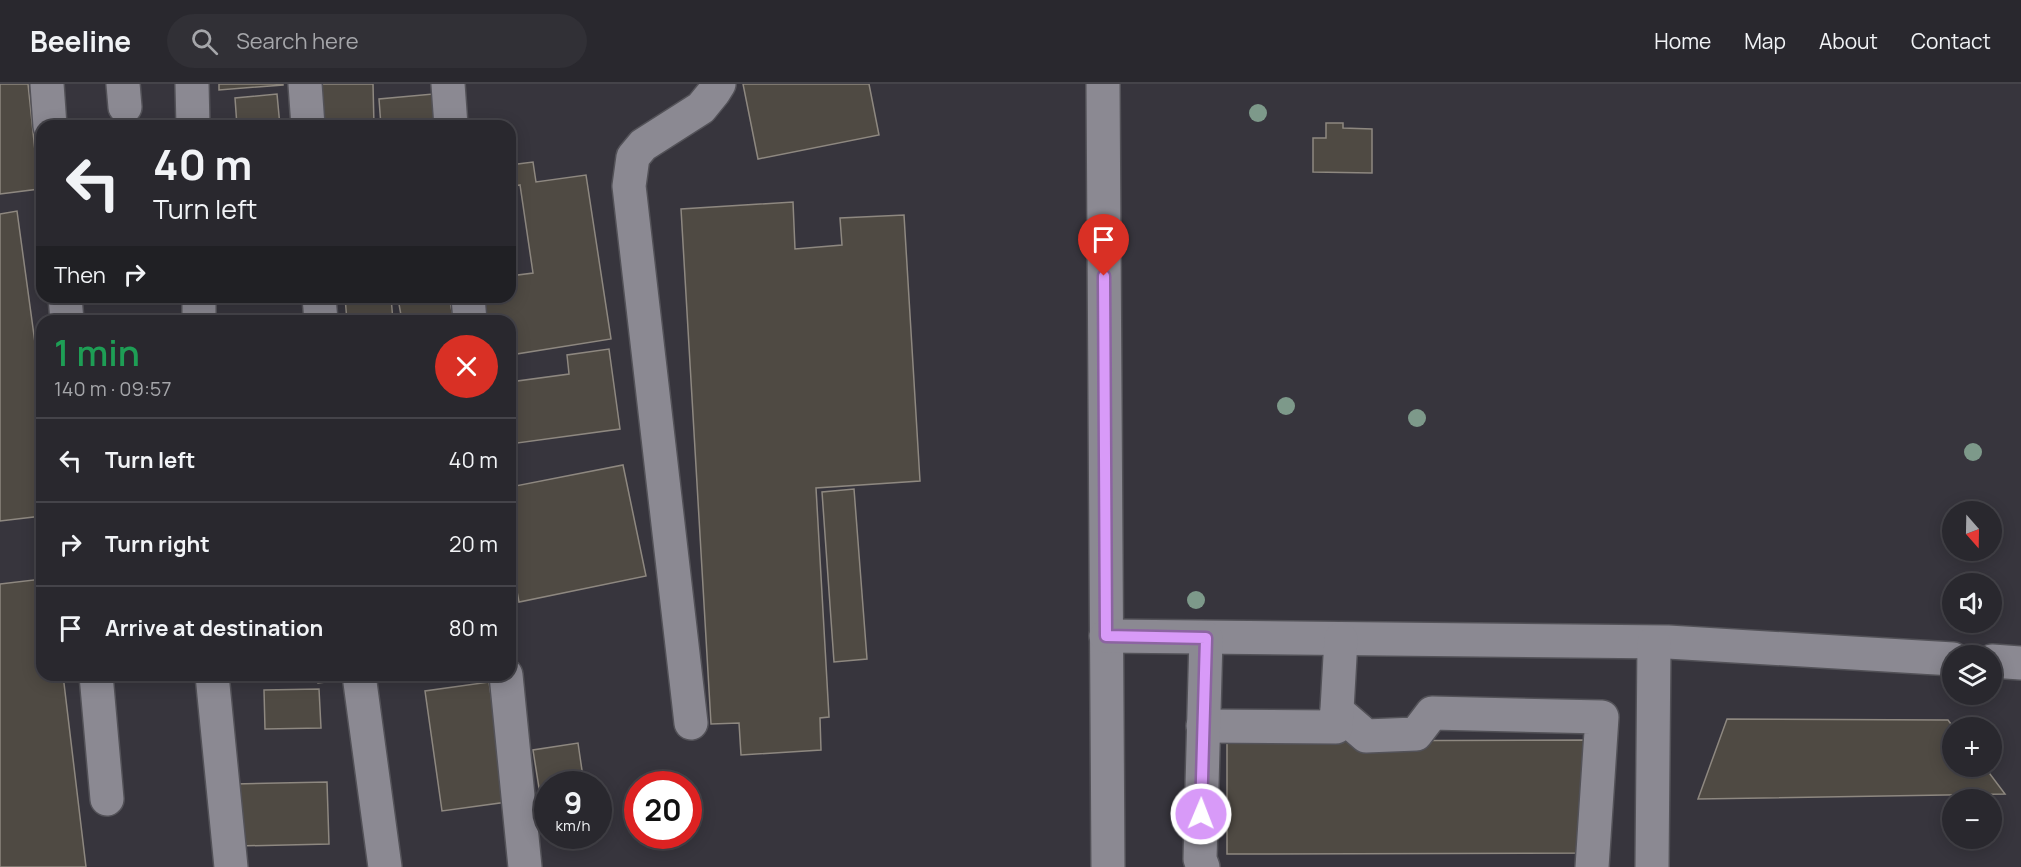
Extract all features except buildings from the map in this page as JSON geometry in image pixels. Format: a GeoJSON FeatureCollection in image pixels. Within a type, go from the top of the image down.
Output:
{"type":"FeatureCollection","features":[{"type":"Feature","properties":{"kind":"street"},"geometry":{"type":"LineString","coordinates":[[47,84],[50,120]]}},
{"type":"Feature","properties":{"kind":"street"},"geometry":{"type":"LineString","coordinates":[[192,84],[193,120]]}},
{"type":"Feature","properties":{"kind":"street"},"geometry":{"type":"LineString","coordinates":[[305,84],[308,120]]}},
{"type":"Feature","properties":{"kind":"street"},"geometry":{"type":"LineString","coordinates":[[448,84],[451,120]]}},
{"type":"Feature","properties":{"kind":"street"},"geometry":{"type":"LineString","coordinates":[[691,723],[629,186],[633,157],[643,145],[701,108],[718,84]]}},
{"type":"Feature","properties":{"kind":"street"},"geometry":{"type":"LineString","coordinates":[[1103,84],[1108,867]]}},
{"type":"Feature","properties":{"kind":"street"},"geometry":{"type":"LineString","coordinates":[[1106,636],[1654,643],[1942,658]]}},
{"type":"Feature","properties":{"kind":"street"},"geometry":{"type":"LineString","coordinates":[[1203,867],[1200,858],[1206,638]]}},
{"type":"Feature","properties":{"kind":"street"},"geometry":{"type":"LineString","coordinates":[[1203,726],[1336,728],[1341,639]]}},
{"type":"Feature","properties":{"kind":"street"},"geometry":{"type":"LineString","coordinates":[[1652,867],[1654,643]]}},
{"type":"Feature","properties":{"kind":"street"},"geometry":{"type":"LineString","coordinates":[[2002,662],[2021,663]]}},
{"type":"Feature","properties":{"kind":"street"},"geometry":{"type":"LineString","coordinates":[[97,681],[107,799]]}},
{"type":"Feature","properties":{"kind":"street"},"geometry":{"type":"LineString","coordinates":[[213,681],[231,867]]}},
{"type":"Feature","properties":{"kind":"street"},"geometry":{"type":"LineString","coordinates":[[360,681],[385,867]]}},
{"type":"Feature","properties":{"kind":"street"},"geometry":{"type":"LineString","coordinates":[[507,681],[525,867]]}},
{"type":"Feature","properties":{"kind":"street"},"geometry":{"type":"LineString","coordinates":[[1337,711],[1366,736],[1416,734],[1432,713],[1602,717],[1592,867]]}},
{"type":"Feature","properties":{"kind":"route"},"geometry":{"type":"LineString","coordinates":[[1104,276],[1106,636],[1206,638],[1201,814]]}}]}
